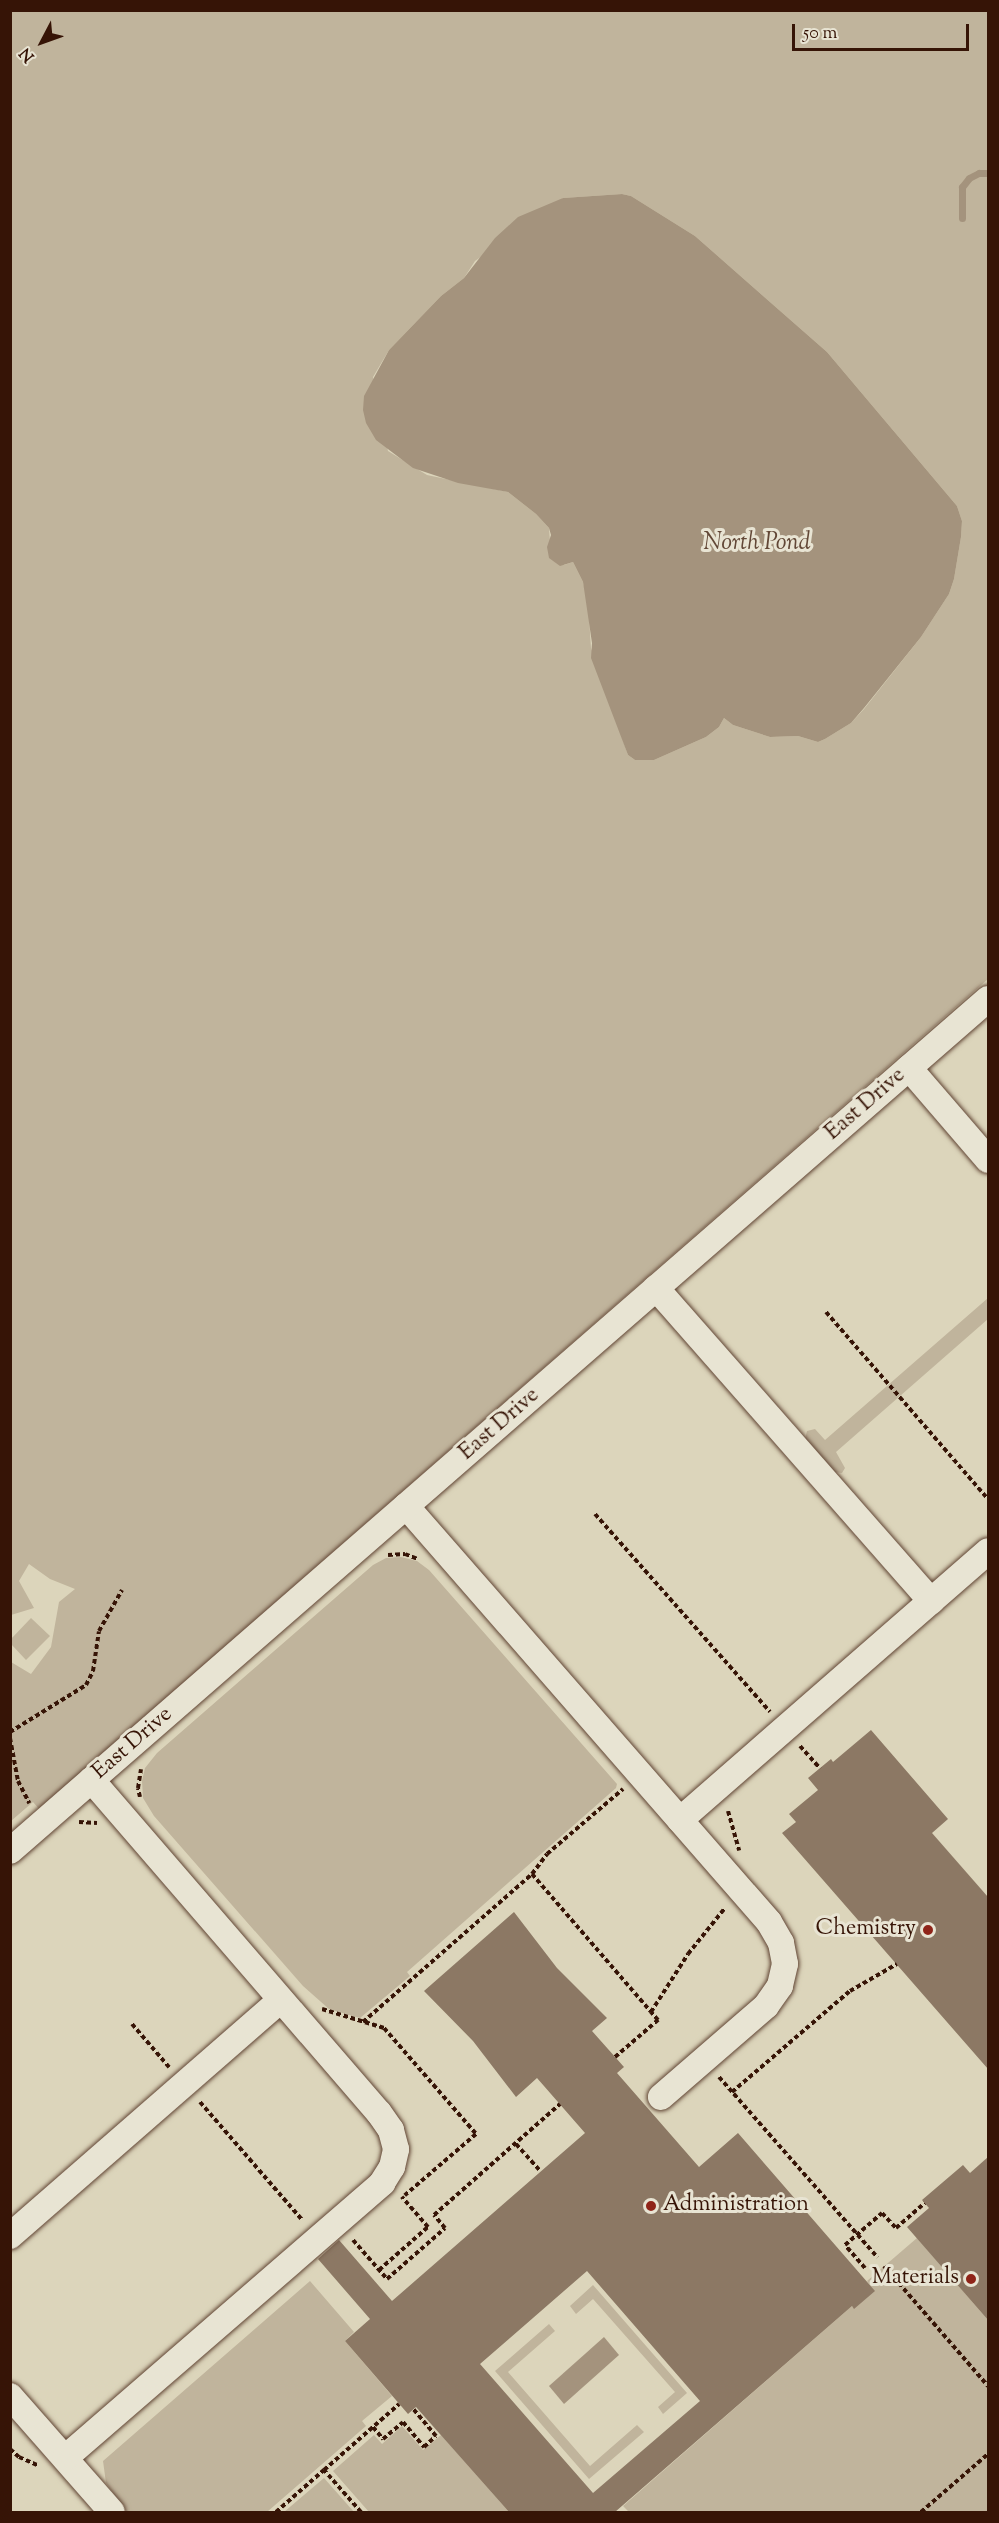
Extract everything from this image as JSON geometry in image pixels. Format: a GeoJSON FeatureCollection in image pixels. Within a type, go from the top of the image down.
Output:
{"type":"FeatureCollection","features":[{"type":"Feature","properties":{"kind":"street","name":"East Drive"},"geometry":{"type":"LineString","coordinates":[[10,1851],[988,999]]}},
{"type":"Feature","properties":{"kind":"street"},"geometry":{"type":"LineString","coordinates":[[909,1068],[988,1160]]}},
{"type":"Feature","properties":{"kind":"street"},"geometry":{"type":"LineString","coordinates":[[656,1288],[931,1601]]}},
{"type":"Feature","properties":{"kind":"street"},"geometry":{"type":"LineString","coordinates":[[406,1506],[769,1922],[781,1943],[785,1964],[780,1986],[766,2006],[661,2097]]}},
{"type":"Feature","properties":{"kind":"street"},"geometry":{"type":"LineString","coordinates":[[680,1820],[988,1551]]}},
{"type":"Feature","properties":{"kind":"street"},"geometry":{"type":"LineString","coordinates":[[54,2462],[382,2183],[392,2167],[396,2149],[391,2130],[92,1780]]}},
{"type":"Feature","properties":{"kind":"street"},"geometry":{"type":"LineString","coordinates":[[10,2236],[281,2000]]}},
{"type":"Feature","properties":{"kind":"street"},"geometry":{"type":"LineString","coordinates":[[10,2396],[54,2462],[112,2512]]}},
{"type":"Feature","properties":{"kind":"path"},"geometry":{"type":"LineString","coordinates":[[826,1312],[988,1499]]}},
{"type":"Feature","properties":{"kind":"path"},"geometry":{"type":"LineString","coordinates":[[596,1514],[776,1719]]}},
{"type":"Feature","properties":{"kind":"path"},"geometry":{"type":"LineString","coordinates":[[382,1557],[405,1554],[420,1559]]}},
{"type":"Feature","properties":{"kind":"path"},"geometry":{"type":"LineString","coordinates":[[10,1732],[86,1685],[93,1671],[99,1631],[122,1590]]}},
{"type":"Feature","properties":{"kind":"path"},"geometry":{"type":"LineString","coordinates":[[10,1738],[18,1781],[31,1806]]}},
{"type":"Feature","properties":{"kind":"path"},"geometry":{"type":"LineString","coordinates":[[796,1742],[820,1768]]}},
{"type":"Feature","properties":{"kind":"path"},"geometry":{"type":"LineString","coordinates":[[141,1800],[138,1788],[143,1764]]}},
{"type":"Feature","properties":{"kind":"path"},"geometry":{"type":"LineString","coordinates":[[616,1780],[631,1797]]}},
{"type":"Feature","properties":{"kind":"path"},"geometry":{"type":"LineString","coordinates":[[363,2022],[532,1874],[548,1854],[623,1788]]}},
{"type":"Feature","properties":{"kind":"path"},"geometry":{"type":"LineString","coordinates":[[532,1874],[658,2020],[615,2057]]}},
{"type":"Feature","properties":{"kind":"path"},"geometry":{"type":"LineString","coordinates":[[651,2012],[688,1954],[726,1907],[718,1898]]}},
{"type":"Feature","properties":{"kind":"path"},"geometry":{"type":"LineString","coordinates":[[732,2092],[850,1991],[897,1964]]}},
{"type":"Feature","properties":{"kind":"path"},"geometry":{"type":"LineString","coordinates":[[316,2004],[337,2015],[378,2026],[389,2033],[476,2134],[394,2204]]}},
{"type":"Feature","properties":{"kind":"path"},"geometry":{"type":"LineString","coordinates":[[132,2024],[176,2074]]}},
{"type":"Feature","properties":{"kind":"path"},"geometry":{"type":"LineString","coordinates":[[704,2060],[877,2257]]}},
{"type":"Feature","properties":{"kind":"path"},"geometry":{"type":"LineString","coordinates":[[193,2094],[306,2223]]}},
{"type":"Feature","properties":{"kind":"path"},"geometry":{"type":"LineString","coordinates":[[352,2240],[387,2279],[445,2228],[434,2216],[560,2104]]}},
{"type":"Feature","properties":{"kind":"path"},"geometry":{"type":"LineString","coordinates":[[516,2144],[540,2171]]}},
{"type":"Feature","properties":{"kind":"path"},"geometry":{"type":"LineString","coordinates":[[379,2270],[428,2227],[402,2197]]}},
{"type":"Feature","properties":{"kind":"path"},"geometry":{"type":"LineString","coordinates":[[865,2268],[845,2245],[882,2213],[896,2228],[925,2203]]}},
{"type":"Feature","properties":{"kind":"path"},"geometry":{"type":"LineString","coordinates":[[345,2247],[361,2233]]}},
{"type":"Feature","properties":{"kind":"path"},"geometry":{"type":"LineString","coordinates":[[885,2266],[988,2386]]}},
{"type":"Feature","properties":{"kind":"path"},"geometry":{"type":"LineString","coordinates":[[276,2512],[399,2404]]}},
{"type":"Feature","properties":{"kind":"path"},"geometry":{"type":"LineString","coordinates":[[373,2427],[383,2439],[403,2422],[424,2447],[436,2436],[413,2409]]}},
{"type":"Feature","properties":{"kind":"path"},"geometry":{"type":"LineString","coordinates":[[11,2450],[29,2462],[54,2462]]}},
{"type":"Feature","properties":{"kind":"path"},"geometry":{"type":"LineString","coordinates":[[921,2512],[988,2455]]}},
{"type":"Feature","properties":{"kind":"path"},"geometry":{"type":"LineString","coordinates":[[324,2470],[361,2512]]}},
{"type":"Feature","properties":{"kind":"shaded area"},"geometry":{"type":"Polygon","coordinates":[[[10,11],[988,11],[988,979],[39,1809],[33,1802],[11,1821],[11,1662],[31,1674],[51,1647],[59,1602],[75,1589],[50,1579],[29,1564],[19,1581],[34,1608],[11,1615],[10,11]],[[622,194],[563,198],[475,261],[464,278],[441,296],[389,350],[373,377],[388,451],[427,475],[508,492],[536,514],[549,528],[550,541],[564,565],[573,562],[583,582],[588,602],[591,648],[628,755],[635,760],[654,760],[706,737],[719,727],[724,718],[733,725],[770,737],[798,736],[818,742],[851,723],[864,709],[921,637],[949,594],[954,579],[961,537],[962,521],[957,506],[827,352],[695,236],[631,196],[622,194]]]}},
{"type":"Feature","properties":{"kind":"shaded area"},"geometry":{"type":"Polygon","coordinates":[[[988,1298],[988,1319],[836,1452],[845,1468],[842,1473],[834,1472],[805,1439],[807,1431],[815,1429],[825,1440],[988,1298]]]}},
{"type":"Feature","properties":{"kind":"shaded area"},"geometry":{"type":"Polygon","coordinates":[[[401,1557],[417,1561],[429,1570],[617,1784],[616,1788],[407,1972],[410,1976],[360,2018],[329,2009],[303,1986],[154,1816],[143,1798],[142,1781],[145,1768],[157,1753],[373,1565],[386,1558],[401,1557]]]}},
{"type":"Feature","properties":{"kind":"shaded area"},"geometry":{"type":"Polygon","coordinates":[[[31,1618],[50,1636],[26,1660],[11,1644],[11,1639],[31,1618]]]}},
{"type":"Feature","properties":{"kind":"shaded area"},"geometry":{"type":"Polygon","coordinates":[[[917,2238],[988,2320],[988,2512],[629,2512],[623,2506],[852,2306],[854,2308],[874,2291],[867,2281],[917,2238]]]}},
{"type":"Feature","properties":{"kind":"shaded area"},"geometry":{"type":"Polygon","coordinates":[[[310,2281],[354,2332],[345,2341],[392,2396],[362,2421],[366,2426],[267,2512],[127,2512],[106,2483],[103,2461],[310,2281]]]}},
{"type":"Feature","properties":{"kind":"shaded area"},"geometry":{"type":"Polygon","coordinates":[[[593,2285],[687,2393],[663,2414],[658,2407],[675,2392],[593,2299],[576,2314],[570,2306],[593,2285]]]}},
{"type":"Feature","properties":{"kind":"shaded area"},"geometry":{"type":"Polygon","coordinates":[[[549,2324],[555,2331],[508,2372],[590,2466],[637,2425],[644,2432],[589,2479],[495,2371],[549,2324]]]}},
{"type":"Feature","properties":{"kind":"shaded area"},"geometry":{"type":"Polygon","coordinates":[[[402,2426],[423,2450],[441,2435],[509,2512],[369,2512],[333,2471],[374,2435],[382,2444],[402,2426]]]}},
{"type":"Feature","properties":{"kind":"shaded area"},"geometry":{"type":"Polygon","coordinates":[[[324,2478],[354,2512],[284,2512],[324,2478]]]}},
{"type":"Feature","properties":{"kind":"water","name":"North Pond"},"geometry":{"type":"Polygon","coordinates":[[[622,194],[631,196],[695,236],[827,352],[957,506],[962,521],[961,537],[954,579],[949,594],[921,637],[851,723],[818,742],[798,736],[770,737],[733,725],[724,718],[719,727],[706,737],[654,760],[635,760],[628,755],[591,658],[592,643],[583,582],[573,562],[560,566],[549,558],[547,547],[551,535],[549,528],[536,514],[508,492],[458,483],[413,468],[376,440],[366,423],[363,410],[364,396],[389,350],[441,296],[464,278],[495,238],[518,217],[563,198],[622,194]]]}},
{"type":"Feature","properties":{"kind":"water"},"geometry":{"type":"Polygon","coordinates":[[[604,2337],[619,2355],[564,2404],[549,2386],[604,2337]]]}},
{"type":"Feature","properties":{"kind":"building","name":"Chemistry"},"geometry":{"type":"Polygon","coordinates":[[[871,1730],[948,1819],[932,1833],[988,1897],[988,2069],[782,1833],[796,1822],[789,1814],[818,1790],[808,1778],[831,1759],[833,1762],[871,1730]]]}},
{"type":"Feature","properties":{"kind":"building","name":"Administration"},"geometry":{"type":"Polygon","coordinates":[[[514,1912],[557,1968],[607,2018],[592,2031],[624,2067],[617,2073],[699,2167],[738,2133],[875,2291],[854,2309],[852,2306],[615,2512],[509,2512],[416,2407],[408,2414],[345,2341],[370,2319],[318,2259],[339,2240],[392,2301],[585,2133],[537,2078],[516,2097],[473,2041],[424,1991],[514,1912]],[[587,2271],[480,2364],[593,2493],[700,2401],[587,2271]]]}},
{"type":"Feature","properties":{"kind":"building","name":"Materials"},"geometry":{"type":"Polygon","coordinates":[[[988,2157],[988,2320],[907,2227],[929,2208],[922,2200],[963,2165],[970,2173],[988,2157]]]}},
{"type":"Feature","properties":{"kind":"waterway"},"geometry":{"type":"LineString","coordinates":[[962,218],[962,187],[969,178],[979,173],[988,173]]}},
{"type":"Feature","properties":{"kind":"place","name":"Chemistry"},"geometry":{"type":"Point","coordinates":[928,1930]}},
{"type":"Feature","properties":{"kind":"place","name":"Administration"},"geometry":{"type":"Point","coordinates":[651,2206]}},
{"type":"Feature","properties":{"kind":"place","name":"Materials"},"geometry":{"type":"Point","coordinates":[971,2279]}}]}
